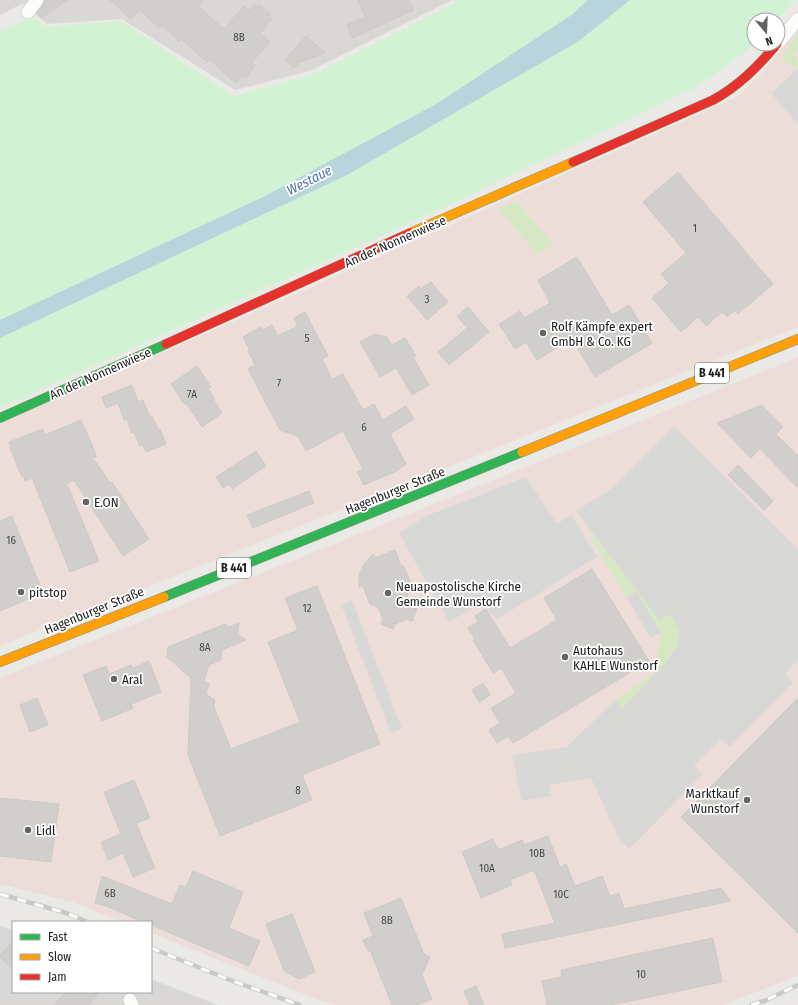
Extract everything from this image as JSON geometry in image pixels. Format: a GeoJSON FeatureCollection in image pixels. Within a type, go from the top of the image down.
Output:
{"type":"FeatureCollection","features":[{"type":"Feature","properties":{"kind":"street"},"geometry":{"type":"LineString","coordinates":[[28,12],[37,0]]}},
{"type":"Feature","properties":{"kind":"street","name":"An der Nonnenwiese"},"geometry":{"type":"LineString","coordinates":[[786,33],[798,18]]}},
{"type":"Feature","properties":{"kind":"street","name":"An der Nonnenwiese"},"geometry":{"type":"LineString","coordinates":[[0,418],[314,278],[368,252],[713,100],[729,92],[744,80],[770,52]]}},
{"type":"Feature","properties":{"kind":"street","name":"Hagenburger Straße"},"geometry":{"type":"LineString","coordinates":[[0,662],[401,502],[798,338]]}},
{"type":"Feature","properties":{"kind":"shaded area"},"geometry":{"type":"Polygon","coordinates":[[[0,0],[452,0],[310,71],[235,90],[122,19],[47,24],[23,3],[0,15],[0,0]]]}},
{"type":"Feature","properties":{"kind":"shaded area"},"geometry":{"type":"Polygon","coordinates":[[[798,31],[798,327],[0,646],[0,423],[260,310],[735,98],[763,72],[780,52],[786,52],[786,45],[798,31]]]}},
{"type":"Feature","properties":{"kind":"shaded area"},"geometry":{"type":"Polygon","coordinates":[[[798,69],[798,124],[771,93],[798,69]]]}},
{"type":"Feature","properties":{"kind":"shaded area"},"geometry":{"type":"Polygon","coordinates":[[[798,356],[798,975],[722,1005],[338,1005],[322,1001],[152,933],[152,921],[120,921],[72,902],[0,884],[0,678],[792,360],[798,356]]]}},
{"type":"Feature","properties":{"kind":"shaded area"},"geometry":{"type":"Polygon","coordinates":[[[674,426],[798,549],[798,660],[785,674],[793,683],[730,747],[721,739],[694,765],[703,774],[629,849],[620,841],[591,778],[549,785],[551,796],[522,801],[512,755],[567,747],[615,700],[623,708],[665,663],[660,621],[576,511],[610,490],[674,426]]]}},
{"type":"Feature","properties":{"kind":"shaded area"},"geometry":{"type":"Polygon","coordinates":[[[526,477],[557,524],[571,515],[597,557],[496,620],[484,602],[449,622],[399,533],[426,516],[526,477]]]}},
{"type":"Feature","properties":{"kind":"shaded area"},"geometry":{"type":"Polygon","coordinates":[[[636,591],[661,632],[651,638],[626,597],[636,591]]]}},
{"type":"Feature","properties":{"kind":"shaded area"},"geometry":{"type":"Polygon","coordinates":[[[352,600],[402,729],[391,733],[341,604],[352,600]]]}},
{"type":"Feature","properties":{"kind":"shaded area"},"geometry":{"type":"Polygon","coordinates":[[[0,926],[12,930],[12,993],[152,993],[152,979],[218,1005],[0,1005],[0,926]]]}},
{"type":"Feature","properties":{"kind":"green space"},"geometry":{"type":"Polygon","coordinates":[[[461,0],[794,0],[785,12],[746,12],[746,51],[700,85],[434,212],[0,408],[0,32],[32,17],[46,27],[121,21],[233,96],[312,75],[461,0]]]}},
{"type":"Feature","properties":{"kind":"green space"},"geometry":{"type":"Polygon","coordinates":[[[798,34],[798,51],[794,55],[798,59],[797,69],[783,60],[786,50],[798,34]]]}},
{"type":"Feature","properties":{"kind":"green space"},"geometry":{"type":"Polygon","coordinates":[[[517,201],[554,245],[537,254],[498,209],[517,201]]]}},
{"type":"Feature","properties":{"kind":"green space"},"geometry":{"type":"Polygon","coordinates":[[[595,536],[660,621],[669,614],[674,619],[679,631],[677,647],[665,663],[623,708],[615,700],[654,673],[661,632],[636,591],[626,597],[591,539],[595,536]]]}},
{"type":"Feature","properties":{"kind":"water","name":"Westaue"},"geometry":{"type":"Polygon","coordinates":[[[588,0],[630,0],[579,41],[347,175],[0,338],[0,320],[263,197],[438,103],[570,16],[588,0]]]}},
{"type":"Feature","properties":{"kind":"building"},"geometry":{"type":"Polygon","coordinates":[[[45,0],[67,0],[41,18],[37,13],[45,0]]]}},
{"type":"Feature","properties":{"kind":"building"},"geometry":{"type":"Polygon","coordinates":[[[110,0],[203,0],[198,6],[224,29],[244,6],[249,11],[255,4],[258,7],[260,5],[270,14],[268,16],[272,19],[260,33],[270,42],[252,62],[256,65],[245,78],[242,76],[236,83],[209,59],[207,62],[181,39],[179,41],[162,25],[160,28],[139,10],[131,19],[110,0]]]}},
{"type":"Feature","properties":{"kind":"building"},"geometry":{"type":"Polygon","coordinates":[[[358,0],[409,0],[414,10],[352,38],[347,25],[365,17],[358,0]]]}},
{"type":"Feature","properties":{"kind":"building"},"geometry":{"type":"Polygon","coordinates":[[[306,36],[325,53],[299,63],[294,68],[285,60],[306,36]]]}},
{"type":"Feature","properties":{"kind":"building"},"geometry":{"type":"Polygon","coordinates":[[[678,172],[773,284],[738,314],[735,310],[727,317],[722,312],[706,326],[698,317],[681,332],[652,298],[669,283],[661,274],[686,253],[643,202],[678,172]]]}},
{"type":"Feature","properties":{"kind":"building"},"geometry":{"type":"Polygon","coordinates":[[[577,257],[612,315],[629,305],[652,343],[595,377],[572,339],[537,360],[526,342],[515,349],[499,324],[520,311],[524,318],[550,303],[538,280],[577,257]]]}},
{"type":"Feature","properties":{"kind":"building"},"geometry":{"type":"Polygon","coordinates":[[[431,282],[448,302],[427,320],[407,296],[419,286],[421,289],[431,282]]]}},
{"type":"Feature","properties":{"kind":"building"},"geometry":{"type":"Polygon","coordinates":[[[468,307],[489,332],[449,365],[438,352],[467,328],[457,316],[468,307]]]}},
{"type":"Feature","properties":{"kind":"building"},"geometry":{"type":"Polygon","coordinates":[[[305,312],[328,356],[322,359],[332,379],[343,374],[363,410],[374,404],[383,420],[406,406],[414,419],[390,434],[406,464],[399,470],[364,485],[357,472],[363,469],[343,431],[306,451],[298,436],[280,430],[248,369],[255,365],[248,351],[250,350],[243,337],[261,327],[262,330],[272,325],[278,336],[298,326],[294,318],[305,312]]]}},
{"type":"Feature","properties":{"kind":"building"},"geometry":{"type":"Polygon","coordinates":[[[375,334],[387,337],[392,345],[405,338],[416,356],[413,357],[429,385],[412,395],[396,368],[380,377],[360,342],[375,334]]]}},
{"type":"Feature","properties":{"kind":"building"},"geometry":{"type":"Polygon","coordinates":[[[197,366],[211,387],[208,388],[222,413],[202,427],[171,384],[197,366]]]}},
{"type":"Feature","properties":{"kind":"building"},"geometry":{"type":"Polygon","coordinates":[[[132,385],[138,402],[143,400],[150,417],[152,416],[158,430],[160,429],[166,444],[146,452],[143,445],[140,446],[134,432],[132,433],[127,419],[124,420],[118,403],[106,408],[102,397],[132,385]]]}},
{"type":"Feature","properties":{"kind":"building"},"geometry":{"type":"Polygon","coordinates":[[[762,405],[783,427],[776,434],[798,456],[798,488],[760,449],[751,458],[717,423],[762,405]]]}},
{"type":"Feature","properties":{"kind":"building"},"geometry":{"type":"Polygon","coordinates":[[[81,420],[96,454],[96,457],[93,458],[110,483],[112,482],[149,539],[123,556],[74,480],[67,484],[99,561],[70,572],[32,478],[25,481],[24,476],[22,477],[9,442],[43,429],[45,435],[81,420]]]}},
{"type":"Feature","properties":{"kind":"building"},"geometry":{"type":"Polygon","coordinates":[[[256,451],[266,466],[232,489],[229,484],[223,488],[216,477],[256,451]]]}},
{"type":"Feature","properties":{"kind":"building"},"geometry":{"type":"Polygon","coordinates":[[[738,465],[773,501],[764,510],[728,475],[738,465]]]}},
{"type":"Feature","properties":{"kind":"building"},"geometry":{"type":"Polygon","coordinates":[[[309,491],[314,503],[253,528],[247,515],[309,491]]]}},
{"type":"Feature","properties":{"kind":"building"},"geometry":{"type":"Polygon","coordinates":[[[12,516],[43,593],[0,611],[0,521],[12,516]]]}},
{"type":"Feature","properties":{"kind":"building","name":"Neuapostolische Kirche Gemeinde Wunstorf"},"geometry":{"type":"Polygon","coordinates":[[[395,550],[401,566],[403,565],[412,585],[407,595],[412,608],[417,609],[412,621],[407,619],[395,624],[393,629],[381,624],[383,619],[378,607],[370,604],[363,586],[359,587],[359,575],[364,564],[373,554],[375,558],[395,550]]]}},
{"type":"Feature","properties":{"kind":"building"},"geometry":{"type":"Polygon","coordinates":[[[592,569],[649,661],[513,743],[508,736],[497,743],[489,730],[500,723],[491,708],[516,693],[501,668],[493,673],[473,640],[475,639],[468,628],[478,622],[475,616],[486,609],[510,648],[557,620],[544,598],[592,569]]]}},
{"type":"Feature","properties":{"kind":"building"},"geometry":{"type":"Polygon","coordinates":[[[317,586],[380,744],[302,775],[312,800],[220,836],[188,755],[191,678],[167,657],[168,647],[225,624],[229,627],[239,623],[238,634],[246,640],[222,650],[221,660],[209,665],[204,681],[209,684],[206,694],[215,700],[214,707],[231,749],[300,722],[268,642],[298,630],[285,598],[317,586]]]}},
{"type":"Feature","properties":{"kind":"building"},"geometry":{"type":"Polygon","coordinates":[[[149,661],[161,692],[131,704],[133,708],[102,721],[83,675],[106,666],[109,674],[131,665],[133,668],[149,661]]]}},
{"type":"Feature","properties":{"kind":"building"},"geometry":{"type":"Polygon","coordinates":[[[483,683],[490,695],[479,702],[472,690],[483,683]]]}},
{"type":"Feature","properties":{"kind":"building"},"geometry":{"type":"Polygon","coordinates":[[[37,698],[48,725],[30,732],[20,705],[37,698]]]}},
{"type":"Feature","properties":{"kind":"building","name":"Marktkauf Wunstorf"},"geometry":{"type":"Polygon","coordinates":[[[798,698],[798,933],[681,817],[798,698]]]}},
{"type":"Feature","properties":{"kind":"building"},"geometry":{"type":"Polygon","coordinates":[[[134,780],[150,818],[136,823],[155,868],[133,877],[123,853],[108,860],[101,842],[121,834],[104,792],[134,780]]]}},
{"type":"Feature","properties":{"kind":"building","name":"Lidl"},"geometry":{"type":"Polygon","coordinates":[[[0,798],[59,804],[51,862],[0,856],[0,798]]]}},
{"type":"Feature","properties":{"kind":"building"},"geometry":{"type":"Polygon","coordinates":[[[548,836],[560,867],[566,864],[575,886],[602,876],[610,896],[619,893],[624,909],[721,888],[731,901],[505,948],[502,934],[555,923],[534,870],[510,880],[512,885],[481,898],[462,852],[493,839],[498,850],[522,840],[524,845],[548,836]]]}},
{"type":"Feature","properties":{"kind":"building"},"geometry":{"type":"Polygon","coordinates":[[[193,871],[243,892],[229,928],[260,941],[249,966],[152,925],[152,921],[141,921],[106,906],[95,903],[102,876],[172,904],[180,885],[186,887],[193,871]]]}},
{"type":"Feature","properties":{"kind":"building"},"geometry":{"type":"Polygon","coordinates":[[[401,898],[424,954],[430,957],[422,975],[432,999],[416,1005],[392,1005],[370,950],[368,951],[363,940],[373,936],[364,913],[401,898]]]}},
{"type":"Feature","properties":{"kind":"building"},"geometry":{"type":"Polygon","coordinates":[[[292,914],[315,972],[299,979],[284,971],[266,924],[292,914]]]}},
{"type":"Feature","properties":{"kind":"building"},"geometry":{"type":"Polygon","coordinates":[[[713,938],[722,982],[611,1005],[547,1005],[542,981],[562,977],[561,970],[713,938]]]}},
{"type":"Feature","properties":{"kind":"building"},"geometry":{"type":"Polygon","coordinates":[[[12,942],[12,968],[0,957],[0,955],[12,942]]]}},
{"type":"Feature","properties":{"kind":"building"},"geometry":{"type":"Polygon","coordinates":[[[476,986],[484,1005],[470,1005],[464,991],[476,986]]]}},
{"type":"Feature","properties":{"kind":"building"},"geometry":{"type":"Polygon","coordinates":[[[65,993],[99,993],[88,1005],[54,1005],[65,993]]]}},
{"type":"Feature","properties":{"kind":"railway"},"geometry":{"type":"LineString","coordinates":[[0,894],[66,913],[86,921]]}},
{"type":"Feature","properties":{"kind":"railway"},"geometry":{"type":"LineString","coordinates":[[152,948],[230,980],[300,1005]]}},
{"type":"Feature","properties":{"kind":"railway"},"geometry":{"type":"LineString","coordinates":[[751,1005],[764,1001],[798,985]]}},
{"type":"Feature","properties":{"kind":"traffic: fast"},"geometry":{"type":"LineString","coordinates":[[0,418],[166,344]]}},
{"type":"Feature","properties":{"kind":"traffic: fast"},"geometry":{"type":"LineString","coordinates":[[164,597],[522,452]]}},
{"type":"Feature","properties":{"kind":"traffic: slow"},"geometry":{"type":"LineString","coordinates":[[410,233],[573,162]]}},
{"type":"Feature","properties":{"kind":"traffic: slow"},"geometry":{"type":"LineString","coordinates":[[522,452],[798,339]]}},
{"type":"Feature","properties":{"kind":"traffic: slow"},"geometry":{"type":"LineString","coordinates":[[0,662],[164,597]]}},
{"type":"Feature","properties":{"kind":"traffic: jam"},"geometry":{"type":"LineString","coordinates":[[573,162],[713,100],[748,75],[770,52]]}},
{"type":"Feature","properties":{"kind":"traffic: jam"},"geometry":{"type":"LineString","coordinates":[[166,344],[410,233]]}},
{"type":"Feature","properties":{"kind":"place","name":"Rolf Kämpfe expert GmbH & Co. KG"},"geometry":{"type":"Point","coordinates":[543,333]}},
{"type":"Feature","properties":{"kind":"place","name":"E.ON"},"geometry":{"type":"Point","coordinates":[86,502]}},
{"type":"Feature","properties":{"kind":"place","name":"pitstop"},"geometry":{"type":"Point","coordinates":[21,592]}},
{"type":"Feature","properties":{"kind":"place","name":"Neuapostolische Kirche Gemeinde Wunstorf"},"geometry":{"type":"Point","coordinates":[388,593]}},
{"type":"Feature","properties":{"kind":"place","name":"Autohaus KAHLE Wunstorf"},"geometry":{"type":"Point","coordinates":[565,657]}},
{"type":"Feature","properties":{"kind":"place","name":"Aral"},"geometry":{"type":"Point","coordinates":[114,679]}},
{"type":"Feature","properties":{"kind":"place","name":"Marktkauf Wunstorf"},"geometry":{"type":"Point","coordinates":[747,800]}},
{"type":"Feature","properties":{"kind":"place","name":"Lidl"},"geometry":{"type":"Point","coordinates":[28,830]}}]}
